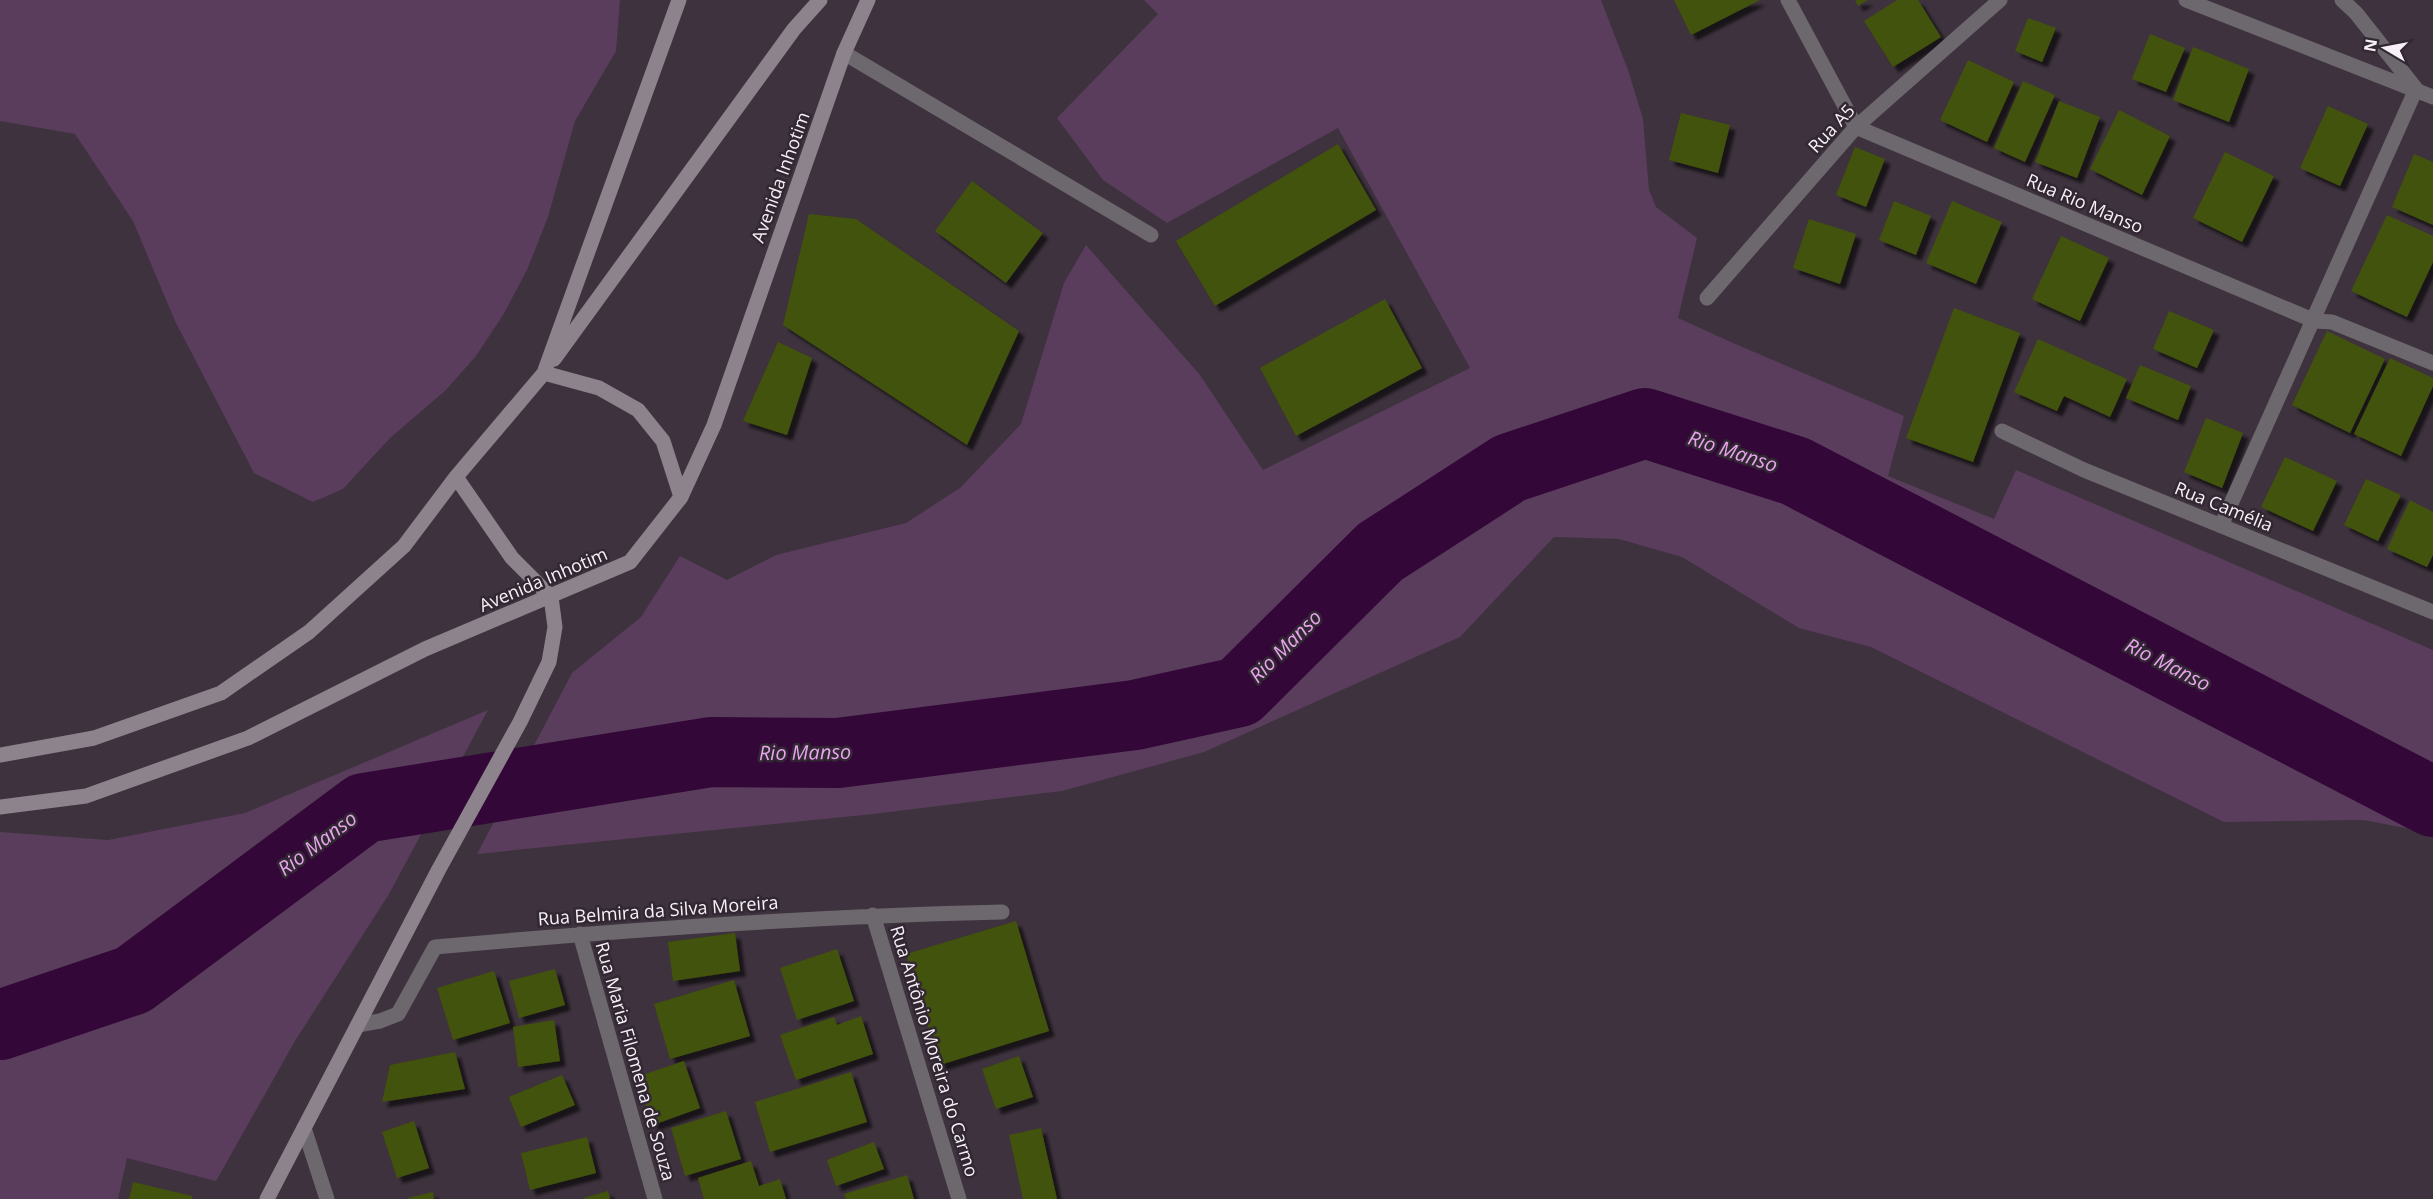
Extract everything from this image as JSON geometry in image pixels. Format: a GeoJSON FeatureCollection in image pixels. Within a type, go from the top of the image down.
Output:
{"type":"FeatureCollection","features":[{"type":"Feature","properties":{"kind":"main road"},"geometry":{"type":"LineString","coordinates":[[544,373],[679,0]]}},
{"type":"Feature","properties":{"kind":"main road"},"geometry":{"type":"LineString","coordinates":[[0,754],[94,738],[222,693],[309,632],[404,546],[456,477],[544,373],[794,29],[820,0]]}},
{"type":"Feature","properties":{"kind":"main road","name":"Avenida Inhotim"},"geometry":{"type":"LineString","coordinates":[[0,807],[86,796],[248,738],[425,649],[630,562],[681,497],[714,425],[844,53],[868,0]]}},
{"type":"Feature","properties":{"kind":"main road"},"geometry":{"type":"LineString","coordinates":[[544,373],[599,388],[638,410],[663,441],[681,497]]}},
{"type":"Feature","properties":{"kind":"main road"},"geometry":{"type":"LineString","coordinates":[[267,1199],[439,868],[520,722],[549,662],[555,627],[551,597],[512,558],[456,477]]}},
{"type":"Feature","properties":{"kind":"street"},"geometry":{"type":"LineString","coordinates":[[1788,0],[1856,127]]}},
{"type":"Feature","properties":{"kind":"street","name":"Rua A5"},"geometry":{"type":"LineString","coordinates":[[1707,298],[1856,127],[2000,0]]}},
{"type":"Feature","properties":{"kind":"street"},"geometry":{"type":"LineString","coordinates":[[2186,0],[2433,97]]}},
{"type":"Feature","properties":{"kind":"street"},"geometry":{"type":"LineString","coordinates":[[2342,0],[2356,13],[2416,89]]}},
{"type":"Feature","properties":{"kind":"street"},"geometry":{"type":"LineString","coordinates":[[844,53],[1151,235]]}},
{"type":"Feature","properties":{"kind":"street"},"geometry":{"type":"LineString","coordinates":[[2221,526],[2416,89]]}},
{"type":"Feature","properties":{"kind":"street","name":"Rua Rio Manso"},"geometry":{"type":"LineString","coordinates":[[1856,127],[2314,321],[2332,322],[2433,363]]}},
{"type":"Feature","properties":{"kind":"street","name":"Rua Camélia"},"geometry":{"type":"LineString","coordinates":[[2002,431],[2084,470],[2433,612]]}},
{"type":"Feature","properties":{"kind":"street","name":"Rua Belmira da Silva Moreira"},"geometry":{"type":"LineString","coordinates":[[358,1025],[380,1021],[398,1014],[435,947],[580,934],[873,915],[1002,912]]}},
{"type":"Feature","properties":{"kind":"street","name":"Rua Antônio Moreira do Carmo"},"geometry":{"type":"LineString","coordinates":[[873,915],[959,1199]]}},
{"type":"Feature","properties":{"kind":"street","name":"Rua Maria Filomena de Souza"},"geometry":{"type":"LineString","coordinates":[[580,934],[655,1199]]}},
{"type":"Feature","properties":{"kind":"street"},"geometry":{"type":"LineString","coordinates":[[304,1128],[327,1199]]}},
{"type":"Feature","properties":{"kind":"shaded area"},"geometry":{"type":"Polygon","coordinates":[[[0,0],[620,0],[616,51],[575,121],[548,217],[527,270],[503,315],[476,356],[446,390],[390,438],[343,489],[313,502],[254,473],[175,321],[133,221],[75,134],[0,121],[0,0]]]}},
{"type":"Feature","properties":{"kind":"shaded area"},"geometry":{"type":"Polygon","coordinates":[[[1144,0],[1601,0],[1628,70],[1643,119],[1649,190],[1656,207],[1697,238],[1678,318],[1904,416],[1888,476],[1994,519],[2016,470],[2433,650],[2433,835],[2363,820],[2224,822],[1871,647],[1799,628],[1682,557],[1619,539],[1554,537],[1460,637],[1204,752],[1062,791],[873,814],[477,854],[572,673],[641,617],[680,556],[727,580],[776,555],[906,523],[960,488],[1021,424],[1064,283],[1086,245],[1200,375],[1263,470],[1470,368],[1338,128],[1167,223],[1103,180],[1057,118],[1158,14],[1144,0]]]}},
{"type":"Feature","properties":{"kind":"shaded area"},"geometry":{"type":"Polygon","coordinates":[[[488,710],[389,894],[295,1041],[216,1181],[127,1158],[118,1199],[0,1199],[0,832],[108,840],[245,813],[488,710]]]}},
{"type":"Feature","properties":{"kind":"building"},"geometry":{"type":"Polygon","coordinates":[[[1674,0],[1760,0],[1691,35],[1674,0]]]}},
{"type":"Feature","properties":{"kind":"building"},"geometry":{"type":"Polygon","coordinates":[[[1855,0],[1868,0],[1858,6],[1855,0]]]}},
{"type":"Feature","properties":{"kind":"building"},"geometry":{"type":"Polygon","coordinates":[[[1897,0],[1918,0],[1941,37],[1893,67],[1864,21],[1897,0]]]}},
{"type":"Feature","properties":{"kind":"building"},"geometry":{"type":"Polygon","coordinates":[[[2028,18],[2056,28],[2042,62],[2015,51],[2028,18]]]}},
{"type":"Feature","properties":{"kind":"building"},"geometry":{"type":"Polygon","coordinates":[[[2150,34],[2185,48],[2166,92],[2132,79],[2150,34]]]}},
{"type":"Feature","properties":{"kind":"building"},"geometry":{"type":"Polygon","coordinates":[[[2193,47],[2249,69],[2229,122],[2173,100],[2193,47]]]}},
{"type":"Feature","properties":{"kind":"building"},"geometry":{"type":"Polygon","coordinates":[[[1968,60],[2014,82],[1987,142],[1940,120],[1968,60]]]}},
{"type":"Feature","properties":{"kind":"building"},"geometry":{"type":"Polygon","coordinates":[[[2023,81],[2055,95],[2025,162],[1994,148],[2023,81]]]}},
{"type":"Feature","properties":{"kind":"building"},"geometry":{"type":"Polygon","coordinates":[[[2059,101],[2100,117],[2077,178],[2035,162],[2059,101]]]}},
{"type":"Feature","properties":{"kind":"building"},"geometry":{"type":"Polygon","coordinates":[[[2328,106],[2368,124],[2340,186],[2300,168],[2328,106]]]}},
{"type":"Feature","properties":{"kind":"building"},"geometry":{"type":"Polygon","coordinates":[[[2119,110],[2170,136],[2142,195],[2090,169],[2119,110]]]}},
{"type":"Feature","properties":{"kind":"building"},"geometry":{"type":"Polygon","coordinates":[[[1681,113],[1730,125],[1718,173],[1669,160],[1681,113]]]}},
{"type":"Feature","properties":{"kind":"building"},"geometry":{"type":"Polygon","coordinates":[[[1338,144],[1376,210],[1215,306],[1176,241],[1338,144]]]}},
{"type":"Feature","properties":{"kind":"building"},"geometry":{"type":"Polygon","coordinates":[[[1855,147],[1885,159],[1866,207],[1836,195],[1855,147]]]}},
{"type":"Feature","properties":{"kind":"building"},"geometry":{"type":"Polygon","coordinates":[[[2225,152],[2274,176],[2242,242],[2193,218],[2225,152]]]}},
{"type":"Feature","properties":{"kind":"building"},"geometry":{"type":"Polygon","coordinates":[[[2414,154],[2433,162],[2433,225],[2392,207],[2414,154]]]}},
{"type":"Feature","properties":{"kind":"building"},"geometry":{"type":"Polygon","coordinates":[[[972,181],[1043,233],[1006,283],[935,231],[972,181]]]}},
{"type":"Feature","properties":{"kind":"building"},"geometry":{"type":"Polygon","coordinates":[[[1894,201],[1931,216],[1916,255],[1879,240],[1894,201]]]}},
{"type":"Feature","properties":{"kind":"building"},"geometry":{"type":"Polygon","coordinates":[[[1952,201],[2002,222],[1976,284],[1926,263],[1952,201]]]}},
{"type":"Feature","properties":{"kind":"building"},"geometry":{"type":"Polygon","coordinates":[[[809,214],[856,219],[1019,331],[967,445],[783,325],[809,214]]]}},
{"type":"Feature","properties":{"kind":"building"},"geometry":{"type":"Polygon","coordinates":[[[2387,215],[2433,236],[2433,262],[2407,317],[2351,291],[2387,215]]]}},
{"type":"Feature","properties":{"kind":"building"},"geometry":{"type":"Polygon","coordinates":[[[1809,219],[1856,234],[1840,284],[1793,268],[1809,219]]]}},
{"type":"Feature","properties":{"kind":"building"},"geometry":{"type":"Polygon","coordinates":[[[2061,236],[2109,258],[2080,321],[2032,299],[2061,236]]]}},
{"type":"Feature","properties":{"kind":"building"},"geometry":{"type":"Polygon","coordinates":[[[1385,299],[1422,368],[1296,436],[1260,368],[1385,299]]]}},
{"type":"Feature","properties":{"kind":"building"},"geometry":{"type":"Polygon","coordinates":[[[1954,308],[2020,333],[1973,462],[1906,438],[1954,308]]]}},
{"type":"Feature","properties":{"kind":"building"},"geometry":{"type":"Polygon","coordinates":[[[2169,311],[2214,330],[2197,368],[2153,349],[2169,311]]]}},
{"type":"Feature","properties":{"kind":"building"},"geometry":{"type":"Polygon","coordinates":[[[2327,331],[2385,359],[2350,433],[2292,405],[2327,331]]]}},
{"type":"Feature","properties":{"kind":"building"},"geometry":{"type":"Polygon","coordinates":[[[2038,339],[2127,379],[2110,417],[2064,396],[2057,411],[2014,392],[2038,339]]]}},
{"type":"Feature","properties":{"kind":"building"},"geometry":{"type":"Polygon","coordinates":[[[778,342],[812,358],[787,435],[743,421],[778,342]]]}},
{"type":"Feature","properties":{"kind":"building"},"geometry":{"type":"Polygon","coordinates":[[[2390,358],[2433,378],[2433,386],[2401,456],[2354,434],[2390,358]]]}},
{"type":"Feature","properties":{"kind":"building"},"geometry":{"type":"Polygon","coordinates":[[[2140,365],[2191,386],[2178,420],[2126,398],[2140,365]]]}},
{"type":"Feature","properties":{"kind":"building"},"geometry":{"type":"Polygon","coordinates":[[[2206,418],[2243,433],[2222,488],[2184,472],[2206,418]]]}},
{"type":"Feature","properties":{"kind":"building"},"geometry":{"type":"Polygon","coordinates":[[[2285,457],[2337,481],[2313,531],[2261,507],[2285,457]]]}},
{"type":"Feature","properties":{"kind":"building"},"geometry":{"type":"Polygon","coordinates":[[[2366,479],[2401,495],[2378,541],[2344,525],[2366,479]]]}},
{"type":"Feature","properties":{"kind":"building"},"geometry":{"type":"Polygon","coordinates":[[[2410,500],[2433,512],[2433,555],[2427,567],[2387,549],[2410,500]]]}},
{"type":"Feature","properties":{"kind":"building"},"geometry":{"type":"Polygon","coordinates":[[[1016,921],[1049,1031],[940,1065],[906,954],[1016,921]]]}},
{"type":"Feature","properties":{"kind":"building"},"geometry":{"type":"Polygon","coordinates":[[[735,933],[740,971],[673,981],[668,942],[735,933]]]}},
{"type":"Feature","properties":{"kind":"building"},"geometry":{"type":"Polygon","coordinates":[[[837,949],[854,1001],[797,1020],[780,968],[837,949]]]}},
{"type":"Feature","properties":{"kind":"building"},"geometry":{"type":"Polygon","coordinates":[[[555,969],[565,1005],[519,1018],[509,981],[555,969]]]}},
{"type":"Feature","properties":{"kind":"building"},"geometry":{"type":"Polygon","coordinates":[[[494,971],[510,1023],[453,1040],[437,988],[494,971]]]}},
{"type":"Feature","properties":{"kind":"building"},"geometry":{"type":"Polygon","coordinates":[[[734,980],[750,1036],[670,1059],[654,1004],[734,980]]]}},
{"type":"Feature","properties":{"kind":"building"},"geometry":{"type":"Polygon","coordinates":[[[861,1016],[873,1054],[796,1080],[780,1035],[834,1017],[837,1025],[861,1016]]]}},
{"type":"Feature","properties":{"kind":"building"},"geometry":{"type":"Polygon","coordinates":[[[554,1020],[560,1061],[518,1067],[513,1027],[554,1020]]]}},
{"type":"Feature","properties":{"kind":"building"},"geometry":{"type":"Polygon","coordinates":[[[455,1052],[465,1089],[382,1102],[390,1065],[455,1052]]]}},
{"type":"Feature","properties":{"kind":"building"},"geometry":{"type":"Polygon","coordinates":[[[1019,1056],[1033,1097],[996,1109],[982,1069],[1019,1056]]]}},
{"type":"Feature","properties":{"kind":"building"},"geometry":{"type":"Polygon","coordinates":[[[684,1061],[700,1108],[653,1125],[636,1077],[684,1061]]]}},
{"type":"Feature","properties":{"kind":"building"},"geometry":{"type":"Polygon","coordinates":[[[851,1072],[867,1122],[770,1152],[755,1102],[851,1072]]]}},
{"type":"Feature","properties":{"kind":"building"},"geometry":{"type":"Polygon","coordinates":[[[562,1075],[575,1105],[521,1127],[509,1097],[562,1075]]]}},
{"type":"Feature","properties":{"kind":"building"},"geometry":{"type":"Polygon","coordinates":[[[726,1111],[741,1159],[685,1176],[671,1128],[726,1111]]]}},
{"type":"Feature","properties":{"kind":"building"},"geometry":{"type":"Polygon","coordinates":[[[414,1121],[429,1168],[397,1178],[382,1132],[414,1121]]]}},
{"type":"Feature","properties":{"kind":"building"},"geometry":{"type":"Polygon","coordinates":[[[1041,1128],[1057,1199],[1023,1199],[1009,1135],[1041,1128]]]}},
{"type":"Feature","properties":{"kind":"building"},"geometry":{"type":"Polygon","coordinates":[[[587,1137],[596,1173],[530,1190],[521,1153],[587,1137]]]}},
{"type":"Feature","properties":{"kind":"building"},"geometry":{"type":"Polygon","coordinates":[[[874,1142],[884,1169],[836,1186],[827,1160],[874,1142]]]}},
{"type":"Feature","properties":{"kind":"building"},"geometry":{"type":"Polygon","coordinates":[[[751,1161],[759,1186],[780,1179],[786,1199],[704,1199],[698,1178],[751,1161]]]}},
{"type":"Feature","properties":{"kind":"building"},"geometry":{"type":"Polygon","coordinates":[[[907,1175],[914,1199],[846,1199],[844,1194],[907,1175]]]}},
{"type":"Feature","properties":{"kind":"building"},"geometry":{"type":"Polygon","coordinates":[[[133,1182],[192,1196],[192,1199],[129,1199],[133,1182]]]}},
{"type":"Feature","properties":{"kind":"building"},"geometry":{"type":"Polygon","coordinates":[[[608,1191],[610,1199],[584,1199],[584,1198],[608,1191]]]}},
{"type":"Feature","properties":{"kind":"building"},"geometry":{"type":"Polygon","coordinates":[[[433,1192],[434,1199],[408,1199],[408,1198],[433,1192]]]}},
{"type":"Feature","properties":{"kind":"waterway","name":"Rio Manso"},"geometry":{"type":"LineString","coordinates":[[0,1025],[133,980],[364,808],[711,752],[838,753],[1135,715],[1239,692],[1380,552],[1510,468],[1645,423],[1795,471],[2433,802]]}}]}
